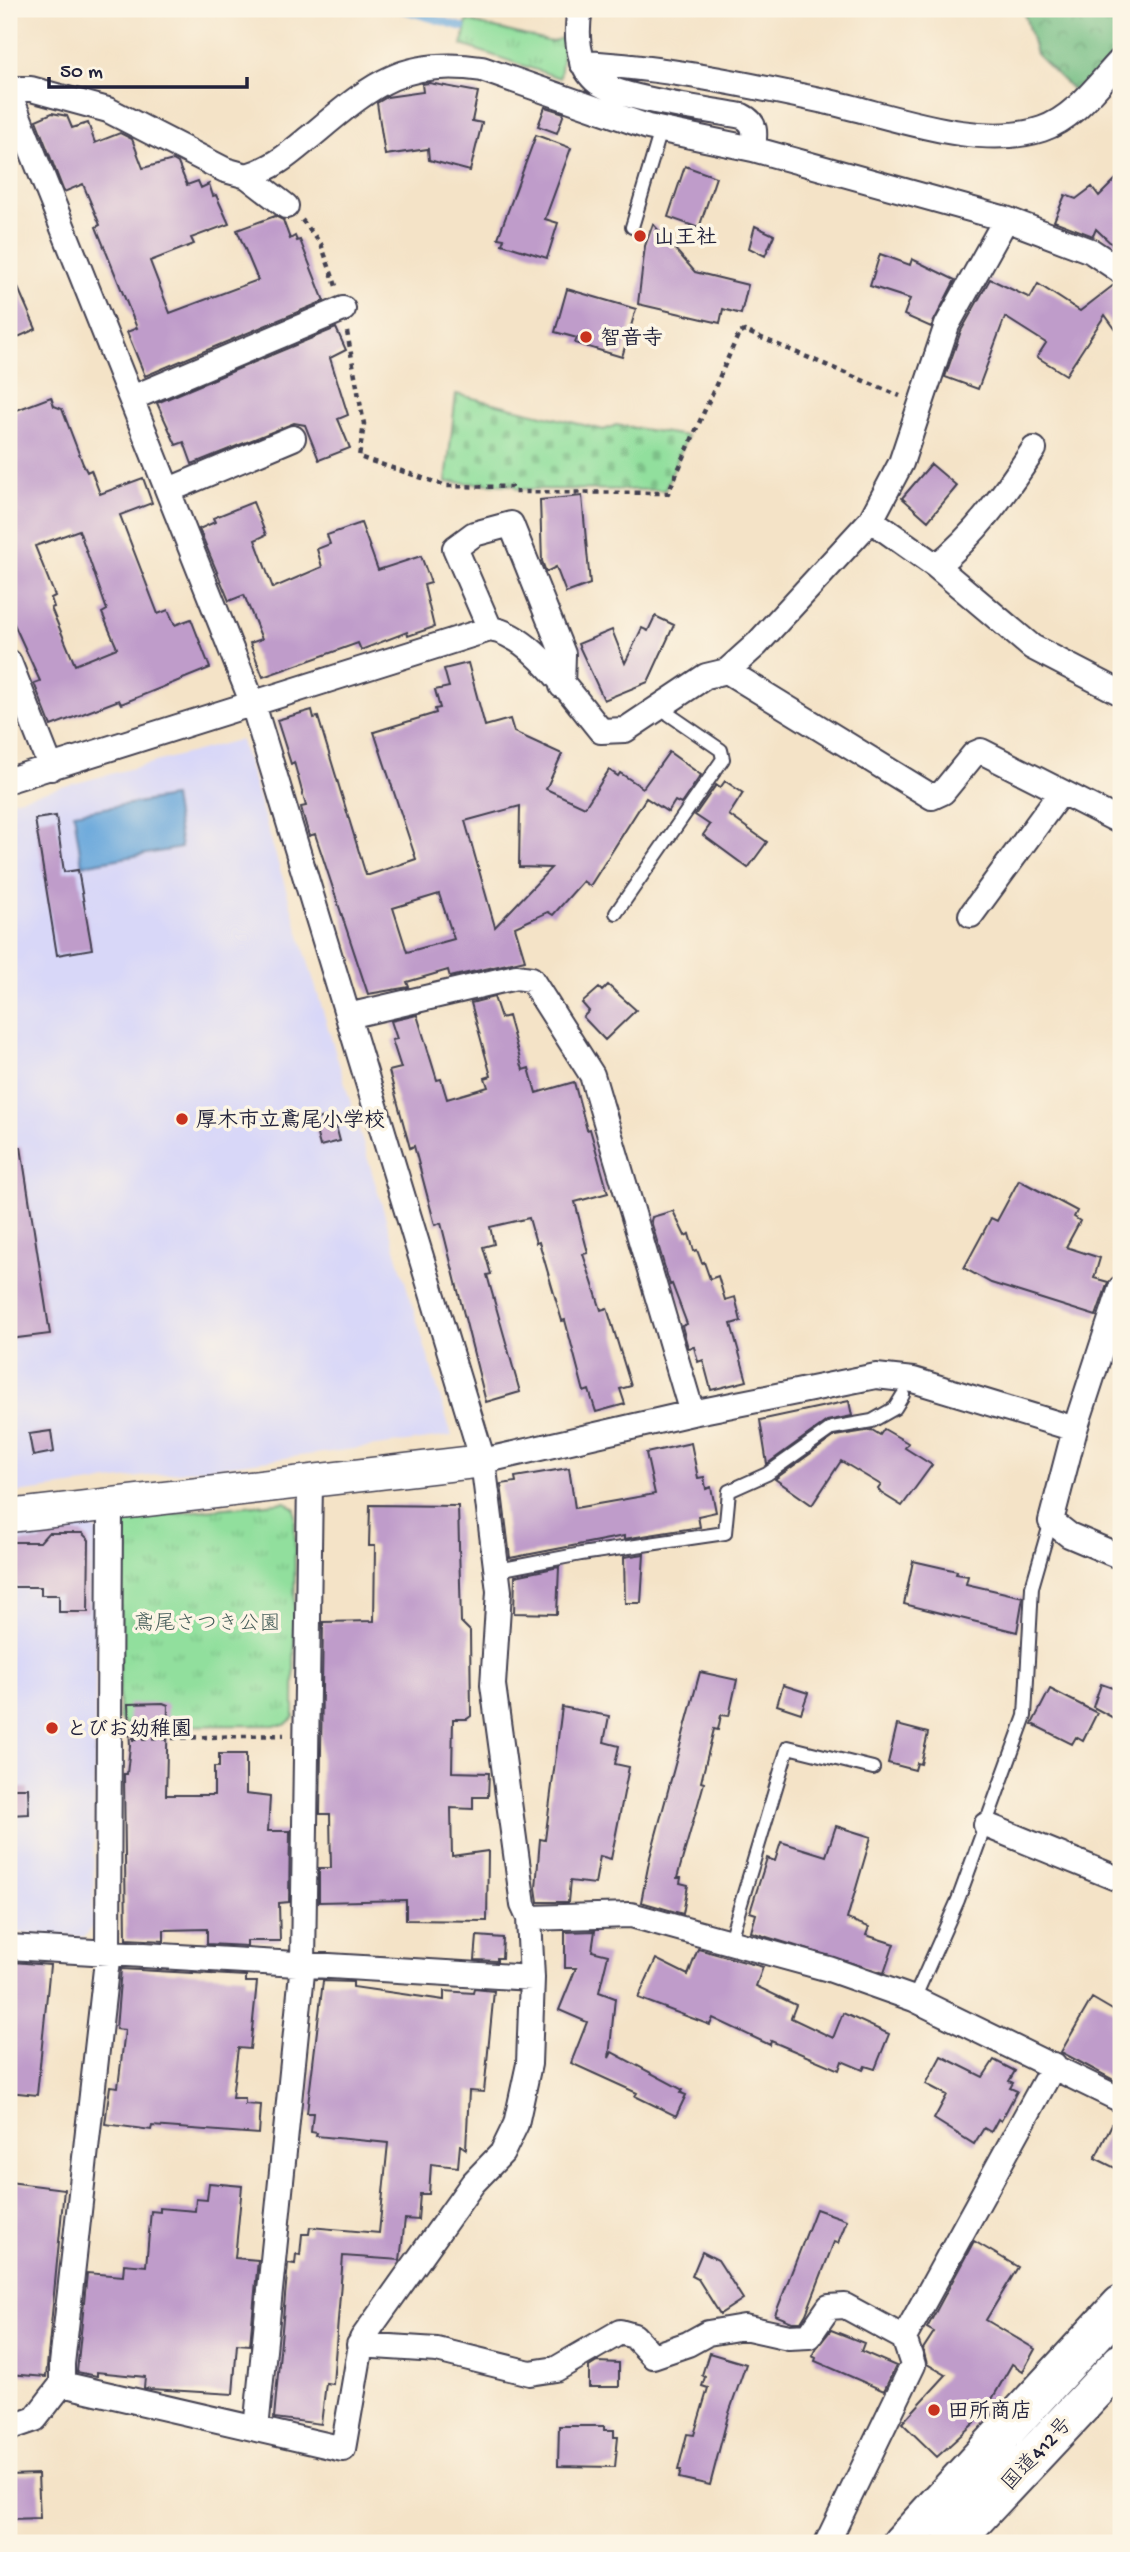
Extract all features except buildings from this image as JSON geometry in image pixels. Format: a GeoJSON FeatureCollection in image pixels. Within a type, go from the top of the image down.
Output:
{"type":"FeatureCollection","features":[{"type":"Feature","properties":{"kind":"highway","name":"国道412号"},"geometry":{"type":"LineString","coordinates":[[902,2543],[1121,2305]]}},
{"type":"Feature","properties":{"kind":"highway","name":"国道412号"},"geometry":{"type":"LineString","coordinates":[[952,2543],[1121,2363]]}},
{"type":"Feature","properties":{"kind":"street"},"geometry":{"type":"LineString","coordinates":[[580,9],[577,27],[582,63],[596,82],[629,94],[750,119],[755,128],[753,149]]}},
{"type":"Feature","properties":{"kind":"street"},"geometry":{"type":"LineString","coordinates":[[582,63],[620,65],[725,83],[827,102],[969,134],[1003,136],[1043,129],[1072,113],[1121,60]]}},
{"type":"Feature","properties":{"kind":"street"},"geometry":{"type":"LineString","coordinates":[[247,176],[274,167],[362,93],[411,69],[432,66],[481,69],[662,130],[753,149],[1006,219],[1091,251],[1121,271]]}},
{"type":"Feature","properties":{"kind":"street"},"geometry":{"type":"LineString","coordinates":[[62,2384],[344,2449],[359,2345],[473,2183],[502,2153],[516,2124],[529,2064],[532,1978],[528,1918],[523,1905],[493,1685],[499,1591],[483,1461],[253,704],[9,91],[31,89],[90,103],[225,170],[247,176],[286,206]]}},
{"type":"Feature","properties":{"kind":"street"},"geometry":{"type":"LineString","coordinates":[[9,780],[490,629],[505,631],[523,642],[601,731],[625,730],[706,676],[726,671],[757,644],[871,520],[901,463],[947,325],[1006,219]]}},
{"type":"Feature","properties":{"kind":"street"},"geometry":{"type":"LineString","coordinates":[[132,398],[343,309]]}},
{"type":"Feature","properties":{"kind":"street"},"geometry":{"type":"LineString","coordinates":[[169,490],[293,438]]}},
{"type":"Feature","properties":{"kind":"street"},"geometry":{"type":"LineString","coordinates":[[936,566],[949,556],[1007,489],[1034,449]]}},
{"type":"Feature","properties":{"kind":"street"},"geometry":{"type":"LineString","coordinates":[[871,520],[936,566],[1032,647],[1121,693]]}},
{"type":"Feature","properties":{"kind":"street"},"geometry":{"type":"LineString","coordinates":[[490,629],[455,548],[474,534],[511,524],[563,654],[562,685]]}},
{"type":"Feature","properties":{"kind":"street"},"geometry":{"type":"LineString","coordinates":[[9,662],[51,768]]}},
{"type":"Feature","properties":{"kind":"street"},"geometry":{"type":"LineString","coordinates":[[726,671],[932,797],[943,792],[974,754],[981,751],[1121,821]]}},
{"type":"Feature","properties":{"kind":"street"},"geometry":{"type":"LineString","coordinates":[[971,915],[1061,792]]}},
{"type":"Feature","properties":{"kind":"street"},"geometry":{"type":"LineString","coordinates":[[348,1016],[516,977],[531,979],[592,1075],[692,1413]]}},
{"type":"Feature","properties":{"kind":"street"},"geometry":{"type":"LineString","coordinates":[[1121,1288],[1075,1429],[1051,1521],[1069,1535],[1121,1557]]}},
{"type":"Feature","properties":{"kind":"street"},"geometry":{"type":"LineString","coordinates":[[9,1516],[483,1461],[692,1413],[876,1376],[908,1388],[1075,1429]]}},
{"type":"Feature","properties":{"kind":"street"},"geometry":{"type":"LineString","coordinates":[[256,2429],[303,1963],[310,1482]]}},
{"type":"Feature","properties":{"kind":"street"},"geometry":{"type":"LineString","coordinates":[[9,2428],[35,2419],[62,2384],[62,2364],[108,1951],[110,1505]]}},
{"type":"Feature","properties":{"kind":"street"},"geometry":{"type":"LineString","coordinates":[[986,1825],[1121,1880]]}},
{"type":"Feature","properties":{"kind":"street"},"geometry":{"type":"LineString","coordinates":[[528,1918],[631,1915],[830,1969],[914,1999],[1121,2100]]}},
{"type":"Feature","properties":{"kind":"street"},"geometry":{"type":"LineString","coordinates":[[9,1947],[532,1978]]}},
{"type":"Feature","properties":{"kind":"street"},"geometry":{"type":"LineString","coordinates":[[904,2338],[1054,2065]]}},
{"type":"Feature","properties":{"kind":"street"},"geometry":{"type":"LineString","coordinates":[[359,2345],[437,2350],[530,2372],[555,2369],[620,2332],[634,2336],[653,2356],[688,2344],[708,2333],[744,2327],[789,2337],[809,2336],[830,2307],[845,2306],[904,2338],[914,2365],[827,2543]]}},
{"type":"Feature","properties":{"kind":"lane"},"geometry":{"type":"LineString","coordinates":[[632,227],[662,130]]}},
{"type":"Feature","properties":{"kind":"lane"},"geometry":{"type":"LineString","coordinates":[[616,913],[723,759],[721,750],[670,715],[662,705]]}},
{"type":"Feature","properties":{"kind":"lane"},"geometry":{"type":"LineString","coordinates":[[498,1570],[581,1554],[725,1533],[729,1491],[767,1474],[832,1428],[872,1422],[895,1408],[908,1388]]}},
{"type":"Feature","properties":{"kind":"lane"},"geometry":{"type":"LineString","coordinates":[[914,1999],[958,1900],[1025,1716],[1032,1587],[1051,1521]]}},
{"type":"Feature","properties":{"kind":"lane"},"geometry":{"type":"LineString","coordinates":[[730,1940],[788,1747],[873,1768]]}},
{"type":"Feature","properties":{"kind":"path"},"geometry":{"type":"LineString","coordinates":[[355,377],[364,424],[359,457],[447,486],[511,487],[514,492],[668,493],[739,333],[745,331],[920,404]]}},
{"type":"Feature","properties":{"kind":"path"},"geometry":{"type":"LineString","coordinates":[[110,1739],[305,1735]]}},
{"type":"Feature","properties":{"kind":"shaded area","name":"厚木市立鳶尾小学校"},"geometry":{"type":"Polygon","coordinates":[[[241,741],[452,1436],[9,1494],[9,801],[241,741]]]}},
{"type":"Feature","properties":{"kind":"shaded area","name":"とびお幼稚園"},"geometry":{"type":"Polygon","coordinates":[[[86,1521],[97,1531],[93,1925],[85,1937],[9,1932],[9,1531],[86,1521]]]}},
{"type":"Feature","properties":{"kind":"green space"},"geometry":{"type":"Polygon","coordinates":[[[1023,9],[1121,9],[1121,93],[1083,100],[1036,54],[1023,9]]]}},
{"type":"Feature","properties":{"kind":"green space"},"geometry":{"type":"Polygon","coordinates":[[[467,21],[551,42],[565,37],[560,78],[462,45],[467,21]]]}},
{"type":"Feature","properties":{"kind":"green space"},"geometry":{"type":"Polygon","coordinates":[[[456,394],[604,430],[616,425],[687,436],[665,490],[517,489],[514,485],[446,482],[456,394]]]}},
{"type":"Feature","properties":{"kind":"green space","name":"鳶尾さつき公園"},"geometry":{"type":"Polygon","coordinates":[[[286,1502],[295,1509],[294,1717],[285,1725],[128,1726],[119,1719],[120,1527],[128,1518],[286,1502]]]}},
{"type":"Feature","properties":{"kind":"water"},"geometry":{"type":"Polygon","coordinates":[[[173,797],[181,848],[82,865],[74,813],[173,797]]]}},
{"type":"Feature","properties":{"kind":"waterway"},"geometry":{"type":"LineString","coordinates":[[400,9],[462,27]]}},
{"type":"Feature","properties":{"kind":"place","name":"山王社"},"geometry":{"type":"Point","coordinates":[640,236]}},
{"type":"Feature","properties":{"kind":"place","name":"智音寺"},"geometry":{"type":"Point","coordinates":[586,337]}},
{"type":"Feature","properties":{"kind":"place","name":"厚木市立鳶尾小学校"},"geometry":{"type":"Point","coordinates":[182,1119]}},
{"type":"Feature","properties":{"kind":"place","name":"とびお幼稚園"},"geometry":{"type":"Point","coordinates":[52,1728]}},
{"type":"Feature","properties":{"kind":"place","name":"田所商店"},"geometry":{"type":"Point","coordinates":[934,2410]}}]}
